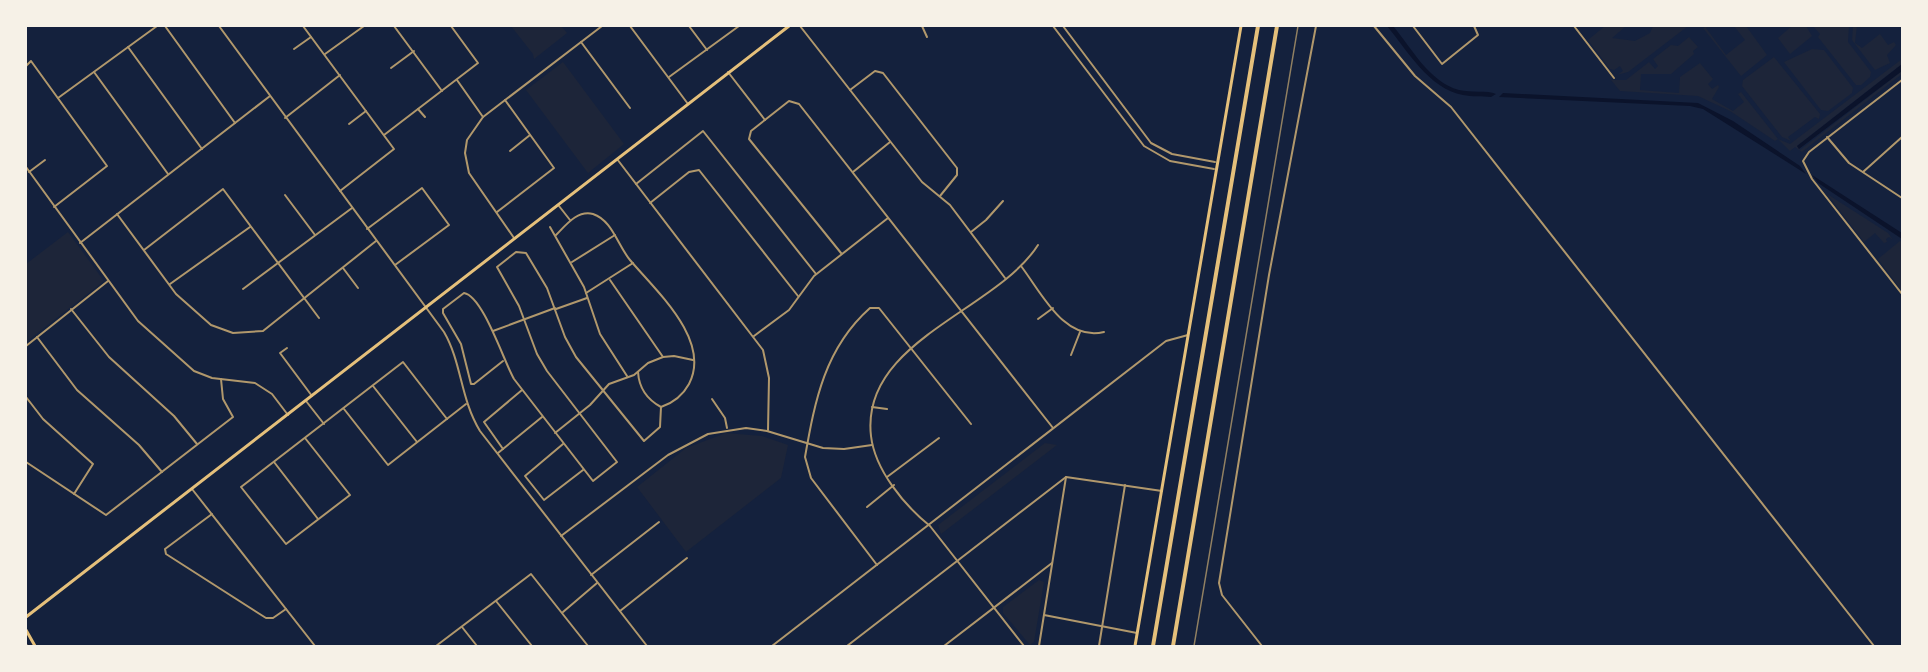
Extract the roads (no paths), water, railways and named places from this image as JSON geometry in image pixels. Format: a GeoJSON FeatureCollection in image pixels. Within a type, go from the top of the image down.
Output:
{"type":"FeatureCollection","features":[{"type":"Feature","properties":{"kind":"highway"},"geometry":{"type":"LineString","coordinates":[[1153,646],[1258,26]]}},
{"type":"Feature","properties":{"kind":"highway"},"geometry":{"type":"LineString","coordinates":[[1173,646],[1277,26]]}},
{"type":"Feature","properties":{"kind":"main road"},"geometry":{"type":"LineString","coordinates":[[26,617],[789,26]]}},
{"type":"Feature","properties":{"kind":"main road"},"geometry":{"type":"LineString","coordinates":[[1135,646],[1215,162],[1240,26]]}},
{"type":"Feature","properties":{"kind":"main road"},"geometry":{"type":"LineString","coordinates":[[26,630],[35,646]]}},
{"type":"Feature","properties":{"kind":"street"},"geometry":{"type":"LineString","coordinates":[[58,98],[157,26]]}},
{"type":"Feature","properties":{"kind":"street"},"geometry":{"type":"LineString","coordinates":[[165,26],[235,123]]}},
{"type":"Feature","properties":{"kind":"street"},"geometry":{"type":"LineString","coordinates":[[219,26],[426,308],[452,348],[466,404],[480,431],[647,646]]}},
{"type":"Feature","properties":{"kind":"street"},"geometry":{"type":"LineString","coordinates":[[303,26],[394,149],[339,191]]}},
{"type":"Feature","properties":{"kind":"street"},"geometry":{"type":"LineString","coordinates":[[325,54],[364,26]]}},
{"type":"Feature","properties":{"kind":"street"},"geometry":{"type":"LineString","coordinates":[[394,26],[442,91]]}},
{"type":"Feature","properties":{"kind":"street"},"geometry":{"type":"LineString","coordinates":[[384,135],[478,63],[451,26]]}},
{"type":"Feature","properties":{"kind":"street"},"geometry":{"type":"LineString","coordinates":[[515,238],[472,179],[466,161],[467,140],[483,117],[602,26]]}},
{"type":"Feature","properties":{"kind":"street"},"geometry":{"type":"LineString","coordinates":[[630,26],[688,104]]}},
{"type":"Feature","properties":{"kind":"street"},"geometry":{"type":"LineString","coordinates":[[688,26],[706,50]]}},
{"type":"Feature","properties":{"kind":"street"},"geometry":{"type":"LineString","coordinates":[[668,77],[739,26]]}},
{"type":"Feature","properties":{"kind":"street"},"geometry":{"type":"LineString","coordinates":[[800,26],[922,182],[950,205],[1005,278]]}},
{"type":"Feature","properties":{"kind":"street"},"geometry":{"type":"LineString","coordinates":[[922,26],[927,37]]}},
{"type":"Feature","properties":{"kind":"street"},"geometry":{"type":"LineString","coordinates":[[1053,26],[1144,146],[1170,161],[1214,169]]}},
{"type":"Feature","properties":{"kind":"street"},"geometry":{"type":"LineString","coordinates":[[1063,26],[1151,143],[1172,154],[1215,162]]}},
{"type":"Feature","properties":{"kind":"street"},"geometry":{"type":"LineString","coordinates":[[1262,646],[1222,595],[1219,583],[1269,275],[1316,26]]}},
{"type":"Feature","properties":{"kind":"street"},"geometry":{"type":"LineString","coordinates":[[1374,26],[1415,76],[1451,107],[1874,646]]}},
{"type":"Feature","properties":{"kind":"street"},"geometry":{"type":"LineString","coordinates":[[1413,26],[1442,64],[1478,35],[1474,26]]}},
{"type":"Feature","properties":{"kind":"street"},"geometry":{"type":"LineString","coordinates":[[1574,26],[1614,78]]}},
{"type":"Feature","properties":{"kind":"street"},"geometry":{"type":"LineString","coordinates":[[294,50],[311,37]]}},
{"type":"Feature","properties":{"kind":"street"},"geometry":{"type":"LineString","coordinates":[[581,42],[630,108]]}},
{"type":"Feature","properties":{"kind":"street"},"geometry":{"type":"LineString","coordinates":[[128,47],[202,149]]}},
{"type":"Feature","properties":{"kind":"street"},"geometry":{"type":"LineString","coordinates":[[391,68],[414,51]]}},
{"type":"Feature","properties":{"kind":"street"},"geometry":{"type":"LineString","coordinates":[[26,66],[31,61],[107,166],[54,207]]}},
{"type":"Feature","properties":{"kind":"street"},"geometry":{"type":"LineString","coordinates":[[850,90],[879,71],[949,157],[958,172],[940,196]]}},
{"type":"Feature","properties":{"kind":"street"},"geometry":{"type":"LineString","coordinates":[[94,72],[168,174]]}},
{"type":"Feature","properties":{"kind":"street"},"geometry":{"type":"LineString","coordinates":[[728,72],[765,120]]}},
{"type":"Feature","properties":{"kind":"street"},"geometry":{"type":"LineString","coordinates":[[285,118],[340,75]]}},
{"type":"Feature","properties":{"kind":"street"},"geometry":{"type":"LineString","coordinates":[[457,80],[483,117]]}},
{"type":"Feature","properties":{"kind":"street"},"geometry":{"type":"LineString","coordinates":[[1902,80],[1827,137],[1803,159],[1804,166],[1812,179],[1902,294]]}},
{"type":"Feature","properties":{"kind":"street"},"geometry":{"type":"LineString","coordinates":[[80,243],[270,96]]}},
{"type":"Feature","properties":{"kind":"street"},"geometry":{"type":"LineString","coordinates":[[496,213],[554,168],[505,100]]}},
{"type":"Feature","properties":{"kind":"street"},"geometry":{"type":"LineString","coordinates":[[841,253],[751,142],[749,136],[785,103],[794,101],[1053,428]]}},
{"type":"Feature","properties":{"kind":"street"},"geometry":{"type":"LineString","coordinates":[[418,109],[426,117]]}},
{"type":"Feature","properties":{"kind":"street"},"geometry":{"type":"LineString","coordinates":[[349,124],[366,111]]}},
{"type":"Feature","properties":{"kind":"street"},"geometry":{"type":"LineString","coordinates":[[636,184],[703,131],[816,274]]}},
{"type":"Feature","properties":{"kind":"street"},"geometry":{"type":"LineString","coordinates":[[510,151],[530,135]]}},
{"type":"Feature","properties":{"kind":"street"},"geometry":{"type":"LineString","coordinates":[[1827,137],[1845,159],[1902,198]]}},
{"type":"Feature","properties":{"kind":"street"},"geometry":{"type":"LineString","coordinates":[[1863,172],[1902,139]]}},
{"type":"Feature","properties":{"kind":"street"},"geometry":{"type":"LineString","coordinates":[[852,172],[890,142]]}},
{"type":"Feature","properties":{"kind":"street"},"geometry":{"type":"LineString","coordinates":[[617,159],[763,350],[769,370],[768,431]]}},
{"type":"Feature","properties":{"kind":"street"},"geometry":{"type":"LineString","coordinates":[[29,172],[45,160]]}},
{"type":"Feature","properties":{"kind":"street"},"geometry":{"type":"LineString","coordinates":[[26,167],[138,321],[188,366],[203,375],[241,380],[261,386],[272,394],[288,415]]}},
{"type":"Feature","properties":{"kind":"street"},"geometry":{"type":"LineString","coordinates":[[650,203],[689,172],[697,169],[798,296]]}},
{"type":"Feature","properties":{"kind":"street"},"geometry":{"type":"LineString","coordinates":[[368,229],[422,188],[448,225],[394,266]]}},
{"type":"Feature","properties":{"kind":"street"},"geometry":{"type":"LineString","coordinates":[[144,250],[223,189],[319,318]]}},
{"type":"Feature","properties":{"kind":"street"},"geometry":{"type":"LineString","coordinates":[[285,195],[315,236]]}},
{"type":"Feature","properties":{"kind":"street"},"geometry":{"type":"LineString","coordinates":[[971,232],[994,213],[1003,201]]}},
{"type":"Feature","properties":{"kind":"street"},"geometry":{"type":"LineString","coordinates":[[558,205],[570,220]]}},
{"type":"Feature","properties":{"kind":"street"},"geometry":{"type":"LineString","coordinates":[[243,289],[352,208]]}},
{"type":"Feature","properties":{"kind":"street"},"geometry":{"type":"LineString","coordinates":[[117,214],[176,294],[211,325],[233,333],[259,333],[376,242]]}},
{"type":"Feature","properties":{"kind":"street"},"geometry":{"type":"LineString","coordinates":[[556,236],[577,215],[598,216],[680,320],[692,343],[692,374],[679,398],[661,407]]}},
{"type":"Feature","properties":{"kind":"street"},"geometry":{"type":"LineString","coordinates":[[754,336],[789,310],[816,274],[888,218]]}},
{"type":"Feature","properties":{"kind":"street"},"geometry":{"type":"LineString","coordinates":[[169,285],[250,226]]}},
{"type":"Feature","properties":{"kind":"street"},"geometry":{"type":"LineString","coordinates":[[550,227],[572,262],[586,293],[596,326],[627,376]]}},
{"type":"Feature","properties":{"kind":"street"},"geometry":{"type":"LineString","coordinates":[[572,262],[615,235]]}},
{"type":"Feature","properties":{"kind":"street"},"geometry":{"type":"LineString","coordinates":[[1024,646],[930,526],[915,513],[887,477],[872,445],[870,426],[872,407],[887,374],[912,350],[1021,266],[1038,245]]}},
{"type":"Feature","properties":{"kind":"street"},"geometry":{"type":"LineString","coordinates":[[503,361],[471,384],[461,344],[442,310],[467,292],[479,306],[503,361],[522,390],[593,481],[617,462],[547,371],[537,354],[524,318],[496,269],[516,252],[524,251],[543,280],[569,345],[644,441],[660,427],[661,407]]}},
{"type":"Feature","properties":{"kind":"street"},"geometry":{"type":"LineString","coordinates":[[586,293],[610,280],[633,263]]}},
{"type":"Feature","properties":{"kind":"street"},"geometry":{"type":"LineString","coordinates":[[1021,266],[1067,325],[1080,332],[1104,332]]}},
{"type":"Feature","properties":{"kind":"street"},"geometry":{"type":"LineString","coordinates":[[343,268],[358,288]]}},
{"type":"Feature","properties":{"kind":"street"},"geometry":{"type":"LineString","coordinates":[[610,280],[663,357]]}},
{"type":"Feature","properties":{"kind":"street"},"geometry":{"type":"LineString","coordinates":[[26,346],[108,281]]}},
{"type":"Feature","properties":{"kind":"street"},"geometry":{"type":"LineString","coordinates":[[492,332],[524,318],[587,297]]}},
{"type":"Feature","properties":{"kind":"street"},"geometry":{"type":"LineString","coordinates":[[878,566],[811,478],[805,462],[819,388],[828,362],[846,332],[874,306],[879,308],[971,424]]}},
{"type":"Feature","properties":{"kind":"street"},"geometry":{"type":"LineString","coordinates":[[1038,319],[1053,308]]}},
{"type":"Feature","properties":{"kind":"street"},"geometry":{"type":"LineString","coordinates":[[71,309],[109,357],[174,416],[197,444]]}},
{"type":"Feature","properties":{"kind":"street"},"geometry":{"type":"LineString","coordinates":[[1071,355],[1080,332]]}},
{"type":"Feature","properties":{"kind":"street"},"geometry":{"type":"LineString","coordinates":[[772,646],[930,526],[1166,340],[1188,335]]}},
{"type":"Feature","properties":{"kind":"street"},"geometry":{"type":"LineString","coordinates":[[37,337],[77,390],[139,445],[162,472]]}},
{"type":"Feature","properties":{"kind":"street"},"geometry":{"type":"LineString","coordinates":[[287,348],[280,353],[312,396]]}},
{"type":"Feature","properties":{"kind":"street"},"geometry":{"type":"LineString","coordinates":[[555,433],[580,413],[609,384],[638,372],[648,363],[663,357],[674,356],[693,360]]}},
{"type":"Feature","properties":{"kind":"street"},"geometry":{"type":"LineString","coordinates":[[305,438],[350,495],[286,544],[241,487],[305,438],[344,409],[403,363],[447,419]]}},
{"type":"Feature","properties":{"kind":"street"},"geometry":{"type":"LineString","coordinates":[[638,372],[642,388],[649,398],[661,407]]}},
{"type":"Feature","properties":{"kind":"street"},"geometry":{"type":"LineString","coordinates":[[26,462],[106,514],[233,417],[223,399],[221,379]]}},
{"type":"Feature","properties":{"kind":"street"},"geometry":{"type":"LineString","coordinates":[[373,386],[417,442]]}},
{"type":"Feature","properties":{"kind":"street"},"geometry":{"type":"LineString","coordinates":[[503,449],[484,422],[522,390]]}},
{"type":"Feature","properties":{"kind":"street"},"geometry":{"type":"LineString","coordinates":[[26,397],[43,419],[93,464],[74,494]]}},
{"type":"Feature","properties":{"kind":"street"},"geometry":{"type":"LineString","coordinates":[[712,399],[725,418],[727,429]]}},
{"type":"Feature","properties":{"kind":"street"},"geometry":{"type":"LineString","coordinates":[[306,401],[324,424]]}},
{"type":"Feature","properties":{"kind":"street"},"geometry":{"type":"LineString","coordinates":[[344,409],[388,465],[466,404]]}},
{"type":"Feature","properties":{"kind":"street"},"geometry":{"type":"LineString","coordinates":[[872,407],[887,409]]}},
{"type":"Feature","properties":{"kind":"street"},"geometry":{"type":"LineString","coordinates":[[498,453],[542,417]]}},
{"type":"Feature","properties":{"kind":"street"},"geometry":{"type":"LineString","coordinates":[[561,536],[683,445],[700,436],[727,429],[768,431],[807,445],[844,449],[872,445]]}},
{"type":"Feature","properties":{"kind":"street"},"geometry":{"type":"LineString","coordinates":[[887,477],[939,438]]}},
{"type":"Feature","properties":{"kind":"street"},"geometry":{"type":"LineString","coordinates":[[563,444],[525,475],[544,500],[583,470]]}},
{"type":"Feature","properties":{"kind":"street"},"geometry":{"type":"LineString","coordinates":[[274,462],[318,519]]}},
{"type":"Feature","properties":{"kind":"street"},"geometry":{"type":"LineString","coordinates":[[847,646],[1066,477],[1162,491]]}},
{"type":"Feature","properties":{"kind":"street"},"geometry":{"type":"LineString","coordinates":[[1038,646],[1066,477]]}},
{"type":"Feature","properties":{"kind":"street"},"geometry":{"type":"LineString","coordinates":[[1100,646],[1125,485]]}},
{"type":"Feature","properties":{"kind":"street"},"geometry":{"type":"LineString","coordinates":[[867,507],[894,486]]}},
{"type":"Feature","properties":{"kind":"street"},"geometry":{"type":"LineString","coordinates":[[192,489],[315,646]]}},
{"type":"Feature","properties":{"kind":"street"},"geometry":{"type":"LineString","coordinates":[[212,514],[164,551],[168,556],[270,620],[286,609]]}},
{"type":"Feature","properties":{"kind":"street"},"geometry":{"type":"LineString","coordinates":[[591,575],[658,522]]}},
{"type":"Feature","properties":{"kind":"street"},"geometry":{"type":"LineString","coordinates":[[620,611],[687,558]]}},
{"type":"Feature","properties":{"kind":"street"},"geometry":{"type":"LineString","coordinates":[[944,646],[1052,563]]}},
{"type":"Feature","properties":{"kind":"street"},"geometry":{"type":"LineString","coordinates":[[436,646],[531,574],[588,646]]}},
{"type":"Feature","properties":{"kind":"street"},"geometry":{"type":"LineString","coordinates":[[562,613],[597,583]]}},
{"type":"Feature","properties":{"kind":"street"},"geometry":{"type":"LineString","coordinates":[[496,601],[532,646]]}},
{"type":"Feature","properties":{"kind":"street"},"geometry":{"type":"LineString","coordinates":[[1044,615],[1137,633]]}},
{"type":"Feature","properties":{"kind":"street"},"geometry":{"type":"LineString","coordinates":[[462,627],[477,646]]}},
{"type":"Feature","properties":{"kind":"railway"},"geometry":{"type":"LineString","coordinates":[[1194,646],[1298,26]]}}]}
